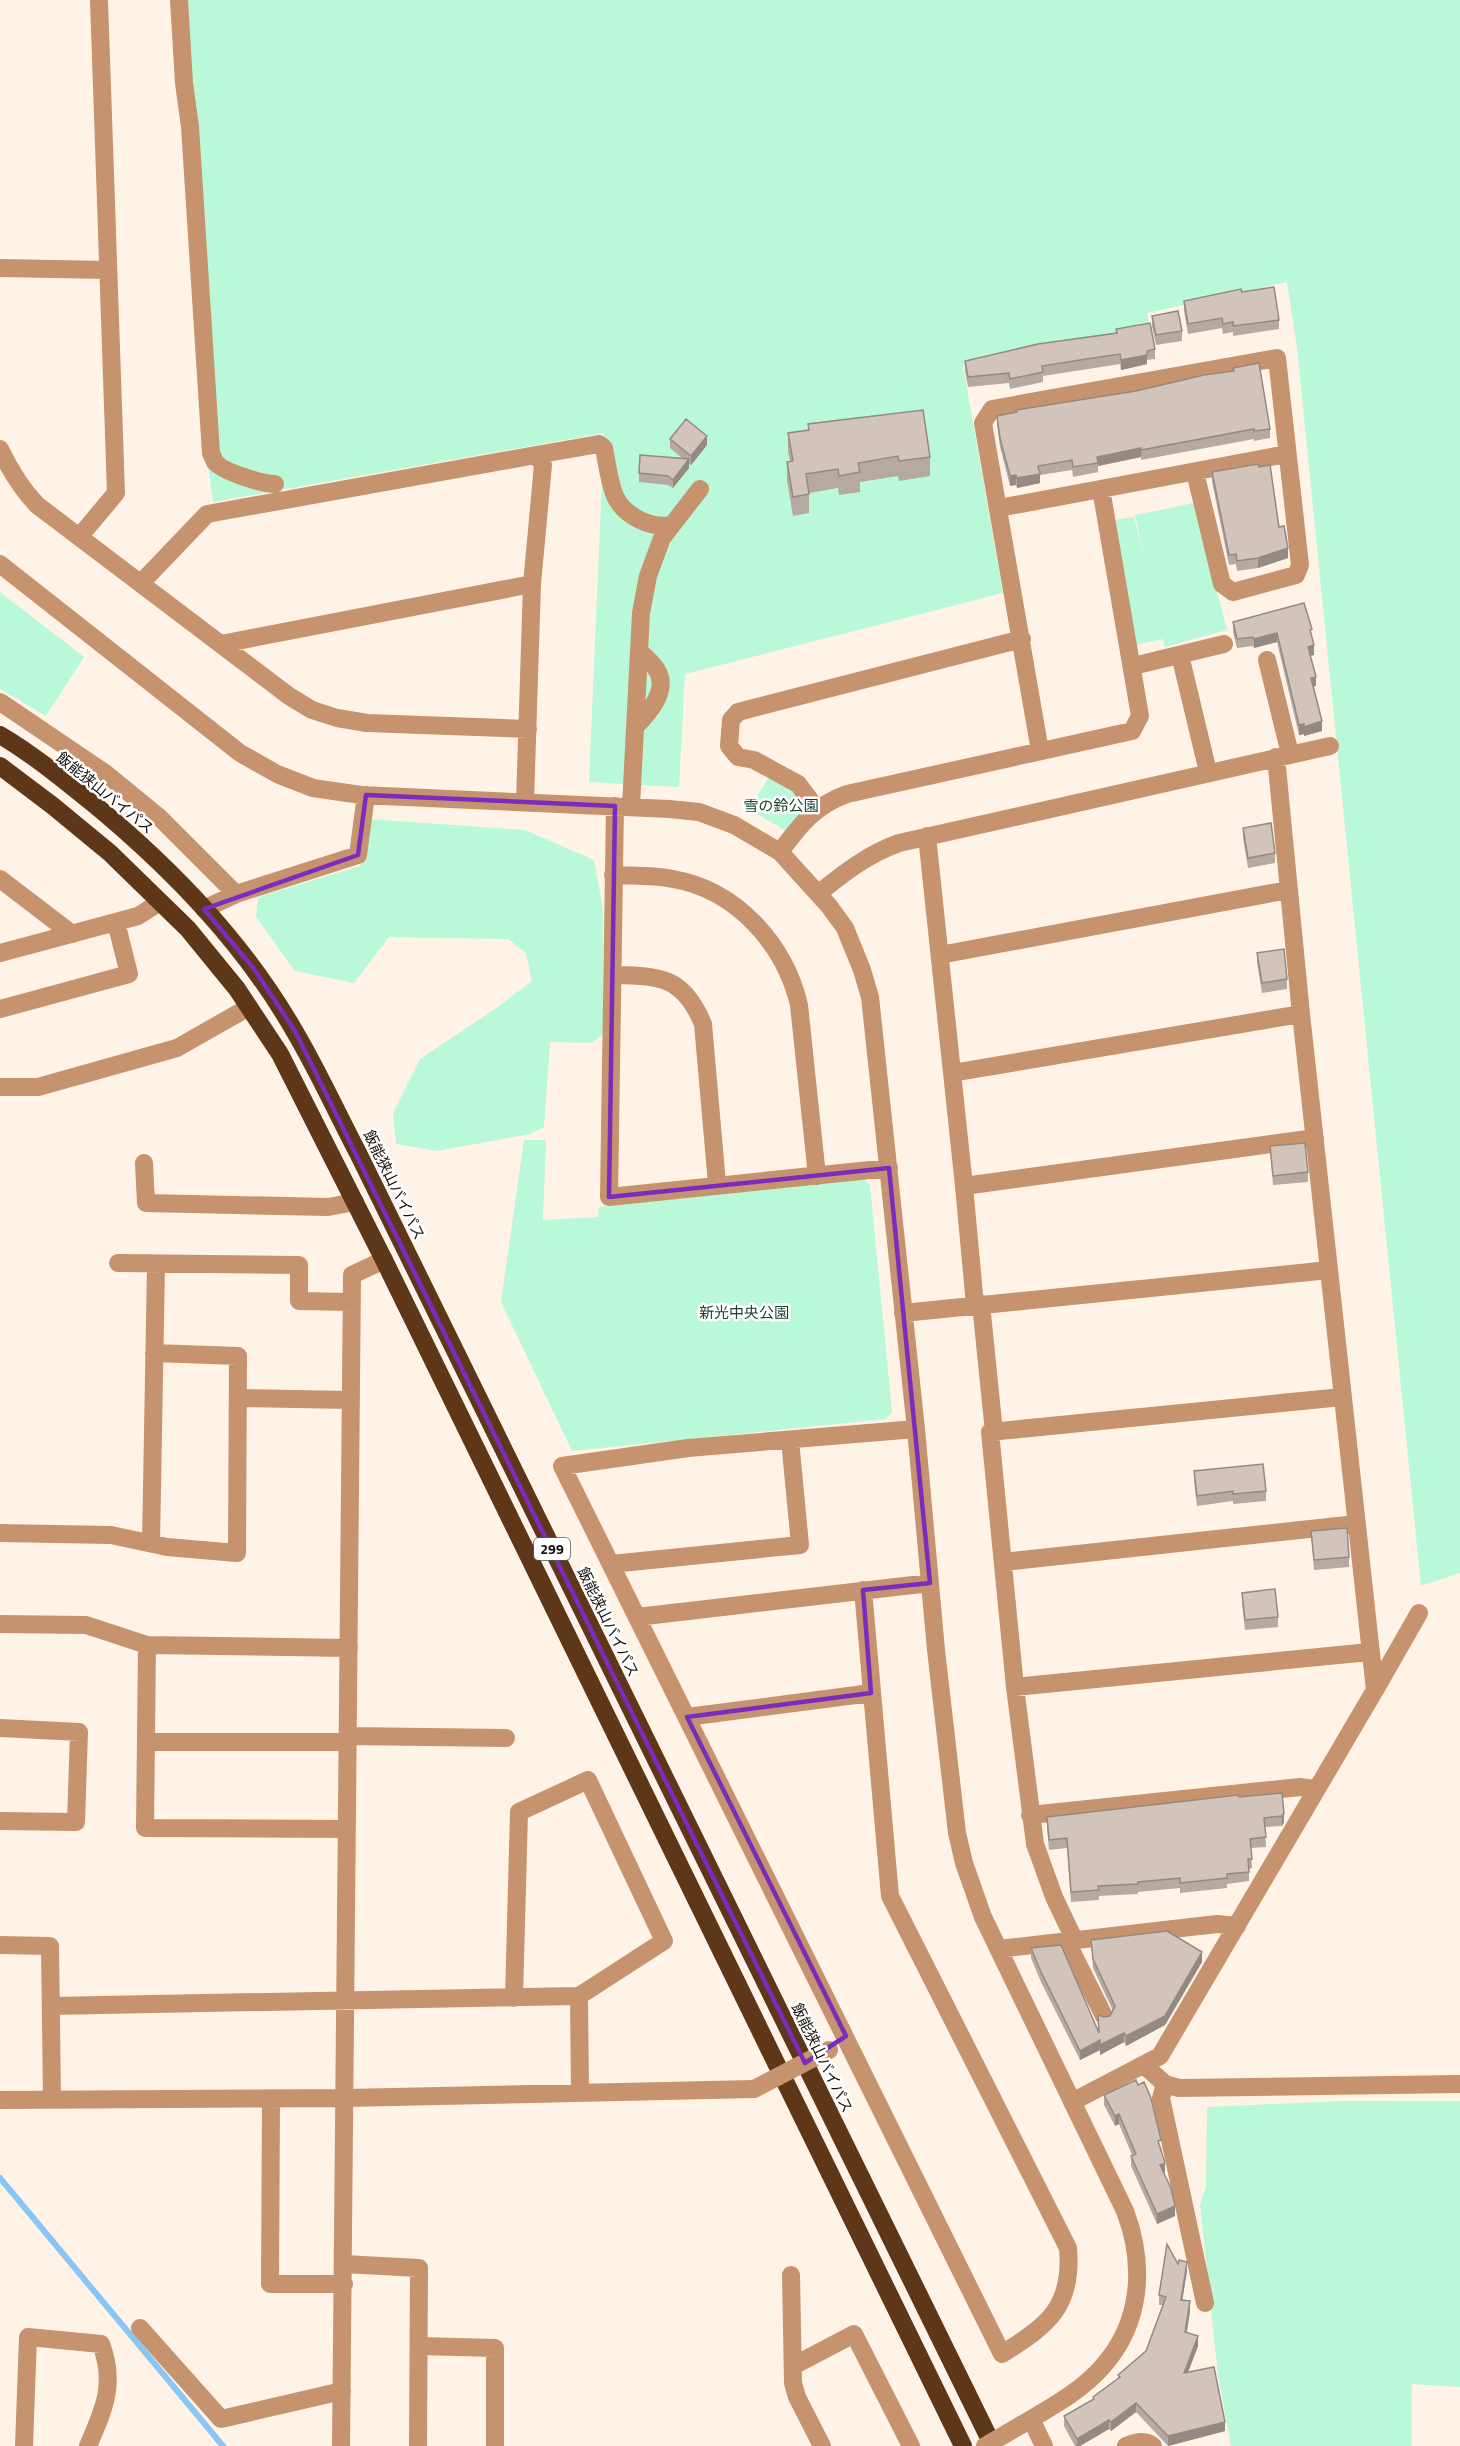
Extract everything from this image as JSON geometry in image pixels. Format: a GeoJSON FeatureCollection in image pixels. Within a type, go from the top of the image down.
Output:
{"type":"FeatureCollection","features":[{"type":"Feature","properties":{"kind":"highway","name":"飯能狭山バイパス"},"geometry":{"type":"LineString","coordinates":[[0,735],[68,783],[127,832],[176,878],[254,969],[295,1032],[358,1153],[993,2446]]}},
{"type":"Feature","properties":{"kind":"highway","name":"299"},"geometry":{"type":"LineString","coordinates":[[0,766],[54,806],[110,853],[188,929],[249,1007],[280,1054],[384,1260],[963,2446]]}},
{"type":"Feature","properties":{"kind":"street"},"geometry":{"type":"LineString","coordinates":[[80,536],[116,493],[99,0]]}},
{"type":"Feature","properties":{"kind":"street"},"geometry":{"type":"LineString","coordinates":[[179,0],[184,83],[190,127],[211,453],[215,462],[222,468],[266,484],[275,484]]}},
{"type":"Feature","properties":{"kind":"street"},"geometry":{"type":"LineString","coordinates":[[0,268],[108,270]]}},
{"type":"Feature","properties":{"kind":"street"},"geometry":{"type":"LineString","coordinates":[[1040,751],[983,423],[992,409],[1277,358],[1300,565],[1296,575],[1233,592],[1222,585],[1195,472]]}},
{"type":"Feature","properties":{"kind":"street"},"geometry":{"type":"LineString","coordinates":[[141,583],[207,514],[599,444],[604,448],[615,496],[623,506],[650,525],[672,525]]}},
{"type":"Feature","properties":{"kind":"street"},"geometry":{"type":"LineString","coordinates":[[0,448],[9,469],[37,505],[290,696],[312,710],[337,718],[367,723],[528,729]]}},
{"type":"Feature","properties":{"kind":"street"},"geometry":{"type":"LineString","coordinates":[[999,508],[1287,454]]}},
{"type":"Feature","properties":{"kind":"street"},"geometry":{"type":"LineString","coordinates":[[525,802],[532,584],[543,465],[536,455]]}},
{"type":"Feature","properties":{"kind":"street"},"geometry":{"type":"LineString","coordinates":[[700,489],[662,538],[648,576],[641,613],[635,727],[613,875],[609,1197],[889,1168]]}},
{"type":"Feature","properties":{"kind":"street"},"geometry":{"type":"LineString","coordinates":[[780,852],[817,808],[847,794],[1132,731],[1140,716],[1101,489]]}},
{"type":"Feature","properties":{"kind":"street"},"geometry":{"type":"LineString","coordinates":[[0,564],[240,753],[277,774],[314,788],[366,795],[623,806],[699,812],[734,825],[780,852],[819,893],[845,928],[862,970],[870,998],[957,1833],[973,1892],[998,1949],[1125,2211],[1133,2231],[1138,2261],[1136,2295],[1123,2336],[1103,2366],[1086,2382],[986,2446]]}},
{"type":"Feature","properties":{"kind":"street"},"geometry":{"type":"LineString","coordinates":[[221,644],[532,584]]}},
{"type":"Feature","properties":{"kind":"street"},"geometry":{"type":"LineString","coordinates":[[817,808],[798,784],[754,760],[738,757],[729,746],[731,720],[738,712],[1022,639]]}},
{"type":"Feature","properties":{"kind":"street"},"geometry":{"type":"LineString","coordinates":[[1133,666],[1224,644]]}},
{"type":"Feature","properties":{"kind":"street"},"geometry":{"type":"LineString","coordinates":[[1180,655],[1208,772]]}},
{"type":"Feature","properties":{"kind":"street"},"geometry":{"type":"LineString","coordinates":[[1267,660],[1283,755],[1288,890],[1300,1014],[1375,1690]]}},
{"type":"Feature","properties":{"kind":"street"},"geometry":{"type":"LineString","coordinates":[[0,702],[105,773],[160,818],[236,894]]}},
{"type":"Feature","properties":{"kind":"street"},"geometry":{"type":"LineString","coordinates":[[819,893],[870,855],[898,843],[1330,746]]}},
{"type":"Feature","properties":{"kind":"street"},"geometry":{"type":"LineString","coordinates":[[204,909],[236,894],[358,855],[366,795]]}},
{"type":"Feature","properties":{"kind":"street"},"geometry":{"type":"LineString","coordinates":[[927,836],[964,1186],[994,1432]]}},
{"type":"Feature","properties":{"kind":"street"},"geometry":{"type":"LineString","coordinates":[[613,875],[673,879],[700,886],[731,904],[756,923],[782,958],[793,981],[799,1005],[817,1176]]}},
{"type":"Feature","properties":{"kind":"street"},"geometry":{"type":"LineString","coordinates":[[3,883],[72,934]]}},
{"type":"Feature","properties":{"kind":"street"},"geometry":{"type":"LineString","coordinates":[[940,955],[1288,890]]}},
{"type":"Feature","properties":{"kind":"street"},"geometry":{"type":"LineString","coordinates":[[0,953],[138,916],[160,902]]}},
{"type":"Feature","properties":{"kind":"street"},"geometry":{"type":"LineString","coordinates":[[0,1009],[129,974],[116,922]]}},
{"type":"Feature","properties":{"kind":"street"},"geometry":{"type":"LineString","coordinates":[[613,975],[658,977],[675,985],[696,1007],[703,1024],[717,1185]]}},
{"type":"Feature","properties":{"kind":"street"},"geometry":{"type":"LineString","coordinates":[[0,1087],[38,1087],[177,1048],[249,1007]]}},
{"type":"Feature","properties":{"kind":"street"},"geometry":{"type":"LineString","coordinates":[[952,1073],[1300,1014]]}},
{"type":"Feature","properties":{"kind":"street"},"geometry":{"type":"LineString","coordinates":[[964,1186],[1315,1138]]}},
{"type":"Feature","properties":{"kind":"street"},"geometry":{"type":"LineString","coordinates":[[144,1163],[146,1203],[328,1207],[355,1202]]}},
{"type":"Feature","properties":{"kind":"street"},"geometry":{"type":"LineString","coordinates":[[341,2446],[352,1275],[384,1260]]}},
{"type":"Feature","properties":{"kind":"street"},"geometry":{"type":"LineString","coordinates":[[118,1263],[299,1265],[299,1301],[352,1302]]}},
{"type":"Feature","properties":{"kind":"street"},"geometry":{"type":"LineString","coordinates":[[151,1543],[156,1265]]}},
{"type":"Feature","properties":{"kind":"street"},"geometry":{"type":"LineString","coordinates":[[903,1313],[1329,1270]]}},
{"type":"Feature","properties":{"kind":"street"},"geometry":{"type":"LineString","coordinates":[[0,1533],[111,1535],[151,1543],[237,1553],[238,1356],[154,1353]]}},
{"type":"Feature","properties":{"kind":"street"},"geometry":{"type":"LineString","coordinates":[[1104,2016],[1070,1939],[1035,1844],[1015,1687],[990,1432],[1342,1397]]}},
{"type":"Feature","properties":{"kind":"street"},"geometry":{"type":"LineString","coordinates":[[238,1398],[351,1400]]}},
{"type":"Feature","properties":{"kind":"street"},"geometry":{"type":"LineString","coordinates":[[863,1590],[890,1896],[1068,2248],[1069,2269],[1060,2303],[1036,2333],[1002,2354],[562,1466],[688,1448],[916,1429]]}},
{"type":"Feature","properties":{"kind":"street"},"geometry":{"type":"LineString","coordinates":[[611,1564],[800,1545],[790,1440]]}},
{"type":"Feature","properties":{"kind":"street"},"geometry":{"type":"LineString","coordinates":[[1003,1562],[1356,1524]]}},
{"type":"Feature","properties":{"kind":"street"},"geometry":{"type":"LineString","coordinates":[[637,1617],[930,1583]]}},
{"type":"Feature","properties":{"kind":"street"},"geometry":{"type":"LineString","coordinates":[[1072,2102],[1160,2056],[1419,1613]]}},
{"type":"Feature","properties":{"kind":"street"},"geometry":{"type":"LineString","coordinates":[[0,1624],[86,1625],[147,1645],[349,1648]]}},
{"type":"Feature","properties":{"kind":"street"},"geometry":{"type":"LineString","coordinates":[[147,1645],[145,1828],[347,1829]]}},
{"type":"Feature","properties":{"kind":"street"},"geometry":{"type":"LineString","coordinates":[[1015,1687],[1369,1652]]}},
{"type":"Feature","properties":{"kind":"street"},"geometry":{"type":"LineString","coordinates":[[687,1717],[871,1694]]}},
{"type":"Feature","properties":{"kind":"street"},"geometry":{"type":"LineString","coordinates":[[0,1728],[79,1732],[76,1822],[0,1821]]}},
{"type":"Feature","properties":{"kind":"street"},"geometry":{"type":"LineString","coordinates":[[146,1742],[506,1738]]}},
{"type":"Feature","properties":{"kind":"street"},"geometry":{"type":"LineString","coordinates":[[51,2006],[514,1998],[579,1996],[663,1941],[588,1780],[519,1812],[514,1998]]}},
{"type":"Feature","properties":{"kind":"street"},"geometry":{"type":"LineString","coordinates":[[1030,1815],[1300,1787],[1316,1789]]}},
{"type":"Feature","properties":{"kind":"street"},"geometry":{"type":"LineString","coordinates":[[998,1949],[1217,1924],[1237,1926]]}},
{"type":"Feature","properties":{"kind":"street"},"geometry":{"type":"LineString","coordinates":[[0,1944],[50,1946],[52,2100]]}},
{"type":"Feature","properties":{"kind":"street"},"geometry":{"type":"LineString","coordinates":[[579,1996],[580,2093]]}},
{"type":"Feature","properties":{"kind":"street"},"geometry":{"type":"LineString","coordinates":[[0,2100],[346,2098],[754,2089],[829,2050],[846,2036]]}},
{"type":"Feature","properties":{"kind":"street"},"geometry":{"type":"LineString","coordinates":[[1144,2065],[1165,2084],[1179,2088],[1460,2084]]}},
{"type":"Feature","properties":{"kind":"street"},"geometry":{"type":"LineString","coordinates":[[1165,2084],[1161,2098],[1205,2303]]}},
{"type":"Feature","properties":{"kind":"street"},"geometry":{"type":"LineString","coordinates":[[271,2098],[270,2284],[344,2284]]}},
{"type":"Feature","properties":{"kind":"street"},"geometry":{"type":"LineString","coordinates":[[344,2264],[419,2268],[418,2446]]}},
{"type":"Feature","properties":{"kind":"street"},"geometry":{"type":"LineString","coordinates":[[791,2275],[793,2383],[797,2397],[822,2446]]}},
{"type":"Feature","properties":{"kind":"street"},"geometry":{"type":"LineString","coordinates":[[140,2328],[221,2419],[342,2391]]}},
{"type":"Feature","properties":{"kind":"street"},"geometry":{"type":"LineString","coordinates":[[793,2366],[854,2334],[912,2446]]}},
{"type":"Feature","properties":{"kind":"street"},"geometry":{"type":"LineString","coordinates":[[24,2446],[28,2337],[101,2344],[109,2365],[107,2403],[88,2446]]}},
{"type":"Feature","properties":{"kind":"street"},"geometry":{"type":"LineString","coordinates":[[419,2346],[495,2348],[495,2446]]}},
{"type":"Feature","properties":{"kind":"street"},"geometry":{"type":"LineString","coordinates":[[1026,2422],[1044,2446]]}},
{"type":"Feature","properties":{"kind":"street"},"geometry":{"type":"LineString","coordinates":[[1126,2446],[1136,2441],[1150,2443],[1153,2446]]}},
{"type":"Feature","properties":{"kind":"highlighted area"},"geometry":{"type":"Polygon","coordinates":[[[366,795],[615,806],[609,1197],[889,1168],[930,1583],[863,1590],[871,1693],[687,1717],[846,2036],[805,2063],[295,1031],[254,969],[204,909],[358,855],[366,795]]]}},
{"type":"Feature","properties":{"kind":"green space"},"geometry":{"type":"Polygon","coordinates":[[[174,0],[1460,0],[1460,1573],[1421,1586],[1297,348],[1287,282],[1147,313],[1150,331],[963,366],[1003,593],[685,674],[679,787],[589,782],[604,433],[213,502],[206,450],[174,0]]]}},
{"type":"Feature","properties":{"kind":"green space"},"geometry":{"type":"Polygon","coordinates":[[[1194,503],[1227,630],[1165,647],[1163,639],[1135,645],[1115,520],[1134,517],[1145,561],[1135,515],[1194,503]]]}},
{"type":"Feature","properties":{"kind":"green space"},"geometry":{"type":"Polygon","coordinates":[[[0,592],[84,657],[46,716],[0,689],[0,592]]]}},
{"type":"Feature","properties":{"kind":"green space","name":"雪の鈴公園"},"geometry":{"type":"Polygon","coordinates":[[[769,777],[795,791],[804,802],[803,811],[786,831],[749,809],[769,777]]]}},
{"type":"Feature","properties":{"kind":"green space"},"geometry":{"type":"Polygon","coordinates":[[[368,819],[525,830],[594,860],[603,909],[603,1034],[592,1043],[550,1042],[544,1127],[530,1134],[437,1151],[396,1144],[393,1113],[420,1059],[498,1007],[532,981],[526,953],[508,939],[389,937],[354,983],[295,971],[256,917],[258,897],[360,866],[368,819]]]}},
{"type":"Feature","properties":{"kind":"green space","name":"新光中央公園"},"geometry":{"type":"Polygon","coordinates":[[[524,1140],[546,1140],[543,1220],[598,1217],[599,1207],[864,1179],[870,1185],[892,1412],[886,1419],[572,1451],[501,1302],[524,1140]]]}},
{"type":"Feature","properties":{"kind":"green space"},"geometry":{"type":"Polygon","coordinates":[[[1342,2101],[1460,2101],[1460,2387],[1412,2384],[1412,2446],[1231,2446],[1218,2375],[1200,2205],[1206,2187],[1207,2107],[1342,2101]]]}},
{"type":"Feature","properties":{"kind":"building"},"geometry":{"type":"Polygon","coordinates":[[[1274,287],[1279,320],[1233,326],[1233,322],[1223,324],[1222,318],[1188,324],[1184,301],[1241,289],[1242,292],[1274,287]]]}},
{"type":"Feature","properties":{"kind":"building"},"geometry":{"type":"Polygon","coordinates":[[[1178,311],[1182,331],[1156,335],[1152,316],[1178,311]]]}},
{"type":"Feature","properties":{"kind":"building"},"geometry":{"type":"Polygon","coordinates":[[[1150,323],[1155,349],[1147,351],[1147,355],[1121,360],[1120,354],[1042,366],[1043,372],[1010,379],[1009,373],[968,377],[965,361],[1038,344],[1117,333],[1116,329],[1150,323]]]}},
{"type":"Feature","properties":{"kind":"building"},"geometry":{"type":"Polygon","coordinates":[[[1259,363],[1270,429],[1254,431],[1254,429],[1141,450],[1141,448],[1097,457],[1098,463],[1073,467],[1072,460],[1038,466],[1040,474],[1017,478],[1016,475],[1010,476],[997,416],[1017,412],[1016,410],[1136,391],[1204,375],[1234,371],[1233,368],[1259,363]]]}},
{"type":"Feature","properties":{"kind":"building"},"geometry":{"type":"Polygon","coordinates":[[[923,410],[930,457],[899,461],[898,456],[858,463],[860,472],[839,476],[838,469],[806,474],[809,494],[793,497],[787,462],[793,461],[788,433],[809,430],[808,424],[923,410]]]}},
{"type":"Feature","properties":{"kind":"building"},"geometry":{"type":"Polygon","coordinates":[[[686,419],[707,436],[691,456],[670,439],[686,419]]]}},
{"type":"Feature","properties":{"kind":"building"},"geometry":{"type":"Polygon","coordinates":[[[640,455],[689,459],[673,480],[668,476],[639,473],[640,455]]]}},
{"type":"Feature","properties":{"kind":"building"},"geometry":{"type":"Polygon","coordinates":[[[1258,464],[1259,467],[1270,465],[1279,527],[1284,526],[1288,548],[1258,558],[1237,561],[1236,554],[1229,555],[1212,472],[1258,464]]]}},
{"type":"Feature","properties":{"kind":"building"},"geometry":{"type":"Polygon","coordinates":[[[1304,603],[1314,645],[1308,647],[1316,677],[1311,678],[1322,721],[1304,727],[1304,724],[1299,725],[1277,633],[1254,639],[1253,637],[1237,639],[1233,622],[1304,603]]]}},
{"type":"Feature","properties":{"kind":"building"},"geometry":{"type":"Polygon","coordinates":[[[1271,823],[1275,853],[1248,858],[1243,828],[1271,823]]]}},
{"type":"Feature","properties":{"kind":"building"},"geometry":{"type":"Polygon","coordinates":[[[1284,949],[1287,979],[1262,983],[1257,953],[1284,949]]]}},
{"type":"Feature","properties":{"kind":"building"},"geometry":{"type":"Polygon","coordinates":[[[1305,1143],[1308,1172],[1273,1176],[1270,1146],[1305,1143]]]}},
{"type":"Feature","properties":{"kind":"building"},"geometry":{"type":"Polygon","coordinates":[[[1263,1464],[1266,1491],[1233,1494],[1233,1491],[1197,1496],[1194,1471],[1263,1464]]]}},
{"type":"Feature","properties":{"kind":"building"},"geometry":{"type":"Polygon","coordinates":[[[1347,1528],[1349,1557],[1314,1560],[1311,1531],[1347,1528]]]}},
{"type":"Feature","properties":{"kind":"building"},"geometry":{"type":"Polygon","coordinates":[[[1275,1589],[1278,1617],[1245,1620],[1242,1593],[1275,1589]]]}},
{"type":"Feature","properties":{"kind":"building"},"geometry":{"type":"Polygon","coordinates":[[[1282,1793],[1284,1813],[1282,1816],[1264,1818],[1266,1837],[1250,1839],[1252,1859],[1248,1859],[1249,1872],[1227,1874],[1227,1878],[1180,1883],[1180,1878],[1138,1882],[1138,1884],[1098,1886],[1099,1890],[1071,1892],[1067,1838],[1049,1840],[1047,1817],[1238,1795],[1239,1797],[1282,1793]]]}},
{"type":"Feature","properties":{"kind":"building"},"geometry":{"type":"Polygon","coordinates":[[[1167,1931],[1202,1952],[1165,2016],[1126,2036],[1124,2033],[1100,2045],[1100,2040],[1080,2051],[1031,1948],[1061,1945],[1099,2033],[1098,2015],[1110,2016],[1115,2006],[1093,1959],[1091,1940],[1167,1931]]]}},
{"type":"Feature","properties":{"kind":"building"},"geometry":{"type":"Polygon","coordinates":[[[1136,2080],[1138,2085],[1144,2082],[1151,2098],[1161,2140],[1158,2141],[1165,2163],[1160,2165],[1171,2188],[1175,2206],[1157,2214],[1131,2156],[1136,2154],[1119,2114],[1115,2116],[1104,2095],[1136,2080]]]}},
{"type":"Feature","properties":{"kind":"building"},"geometry":{"type":"Polygon","coordinates":[[[1167,2244],[1178,2264],[1179,2260],[1187,2262],[1181,2300],[1190,2301],[1185,2332],[1198,2336],[1184,2373],[1214,2367],[1225,2422],[1168,2436],[1136,2403],[1111,2422],[1109,2420],[1077,2439],[1064,2416],[1094,2399],[1093,2397],[1120,2377],[1118,2375],[1146,2351],[1166,2297],[1159,2295],[1167,2244]]]}},
{"type":"Feature","properties":{"kind":"waterway"},"geometry":{"type":"LineString","coordinates":[[0,2178],[223,2446]]}}]}
